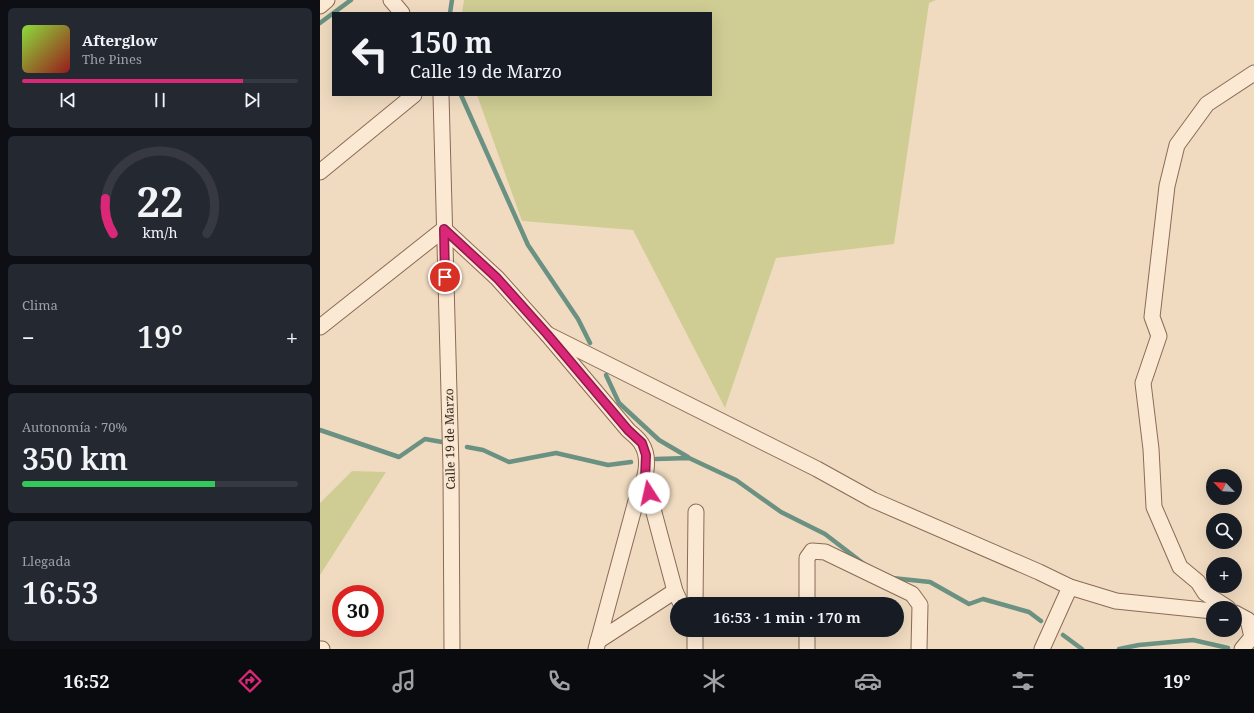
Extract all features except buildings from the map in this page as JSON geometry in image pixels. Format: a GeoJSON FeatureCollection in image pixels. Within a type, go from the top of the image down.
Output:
{"type":"FeatureCollection","features":[{"type":"Feature","properties":{"kind":"street"},"geometry":{"type":"LineString","coordinates":[[320,6],[327,0]]}},
{"type":"Feature","properties":{"kind":"street"},"geometry":{"type":"LineString","coordinates":[[391,0],[401,12]]}},
{"type":"Feature","properties":{"kind":"street"},"geometry":{"type":"LineString","coordinates":[[1217,601],[1205,593],[1198,582],[1180,567],[1154,507],[1151,450],[1143,383],[1159,336],[1152,317],[1167,186],[1177,145],[1207,104],[1254,74]]}},
{"type":"Feature","properties":{"kind":"street"},"geometry":{"type":"LineString","coordinates":[[320,172],[413,96]]}},
{"type":"Feature","properties":{"kind":"street","name":"Calle 19 de Marzo"},"geometry":{"type":"LineString","coordinates":[[441,96],[451,468],[452,649]]}},
{"type":"Feature","properties":{"kind":"street"},"geometry":{"type":"LineString","coordinates":[[320,327],[444,229],[497,278],[547,334],[628,430],[642,443],[646,455],[645,479],[678,597]]}},
{"type":"Feature","properties":{"kind":"street"},"geometry":{"type":"LineString","coordinates":[[547,334],[817,469],[873,500],[1040,572],[1070,587],[1116,601],[1206,610]]}},
{"type":"Feature","properties":{"kind":"street"},"geometry":{"type":"LineString","coordinates":[[597,645],[636,501],[645,479]]}},
{"type":"Feature","properties":{"kind":"street"},"geometry":{"type":"LineString","coordinates":[[695,597],[696,512]]}},
{"type":"Feature","properties":{"kind":"street"},"geometry":{"type":"LineString","coordinates":[[807,597],[807,558],[812,551],[825,552],[912,594],[920,605],[919,649]]}},
{"type":"Feature","properties":{"kind":"street"},"geometry":{"type":"LineString","coordinates":[[1042,649],[1070,587]]}},
{"type":"Feature","properties":{"kind":"street"},"geometry":{"type":"LineString","coordinates":[[597,645],[670,603]]}},
{"type":"Feature","properties":{"kind":"street"},"geometry":{"type":"LineString","coordinates":[[1242,617],[1248,620],[1252,637],[1242,649]]}},
{"type":"Feature","properties":{"kind":"street"},"geometry":{"type":"LineString","coordinates":[[695,637],[695,649]]}},
{"type":"Feature","properties":{"kind":"street"},"geometry":{"type":"LineString","coordinates":[[807,637],[807,649]]}},
{"type":"Feature","properties":{"kind":"shaded area"},"geometry":{"type":"Polygon","coordinates":[[[464,0],[936,0],[929,3],[894,244],[776,258],[725,408],[633,230],[522,221],[477,96],[712,96],[712,12],[462,12],[464,0]]]}},
{"type":"Feature","properties":{"kind":"shaded area"},"geometry":{"type":"Polygon","coordinates":[[[352,471],[386,472],[320,575],[320,503],[352,471]]]}},
{"type":"Feature","properties":{"kind":"waterway"},"geometry":{"type":"LineString","coordinates":[[335,12],[351,0]]}},
{"type":"Feature","properties":{"kind":"waterway"},"geometry":{"type":"LineString","coordinates":[[450,12],[452,0]]}},
{"type":"Feature","properties":{"kind":"waterway"},"geometry":{"type":"LineString","coordinates":[[320,23],[332,14]]}},
{"type":"Feature","properties":{"kind":"waterway"},"geometry":{"type":"LineString","coordinates":[[461,96],[528,245],[578,319],[590,343]]}},
{"type":"Feature","properties":{"kind":"waterway"},"geometry":{"type":"LineString","coordinates":[[606,375],[619,403],[659,440],[688,457]]}},
{"type":"Feature","properties":{"kind":"waterway"},"geometry":{"type":"LineString","coordinates":[[320,430],[399,457],[425,439],[442,442]]}},
{"type":"Feature","properties":{"kind":"waterway"},"geometry":{"type":"LineString","coordinates":[[467,447],[483,450],[509,462],[556,453],[608,465],[631,462]]}},
{"type":"Feature","properties":{"kind":"waterway"},"geometry":{"type":"LineString","coordinates":[[656,459],[689,458],[736,480],[781,512],[825,534],[864,564]]}},
{"type":"Feature","properties":{"kind":"waterway"},"geometry":{"type":"LineString","coordinates":[[892,578],[930,582],[969,604],[983,599],[1029,612],[1041,621]]}},
{"type":"Feature","properties":{"kind":"waterway"},"geometry":{"type":"LineString","coordinates":[[1063,635],[1082,649]]}},
{"type":"Feature","properties":{"kind":"waterway"},"geometry":{"type":"LineString","coordinates":[[1119,649],[1139,645],[1193,640],[1228,648]]}},
{"type":"Feature","properties":{"kind":"route"},"geometry":{"type":"LineString","coordinates":[[445,277],[444,229],[497,278],[547,334],[628,430],[642,443],[646,455],[645,479],[649,493]]}}]}
